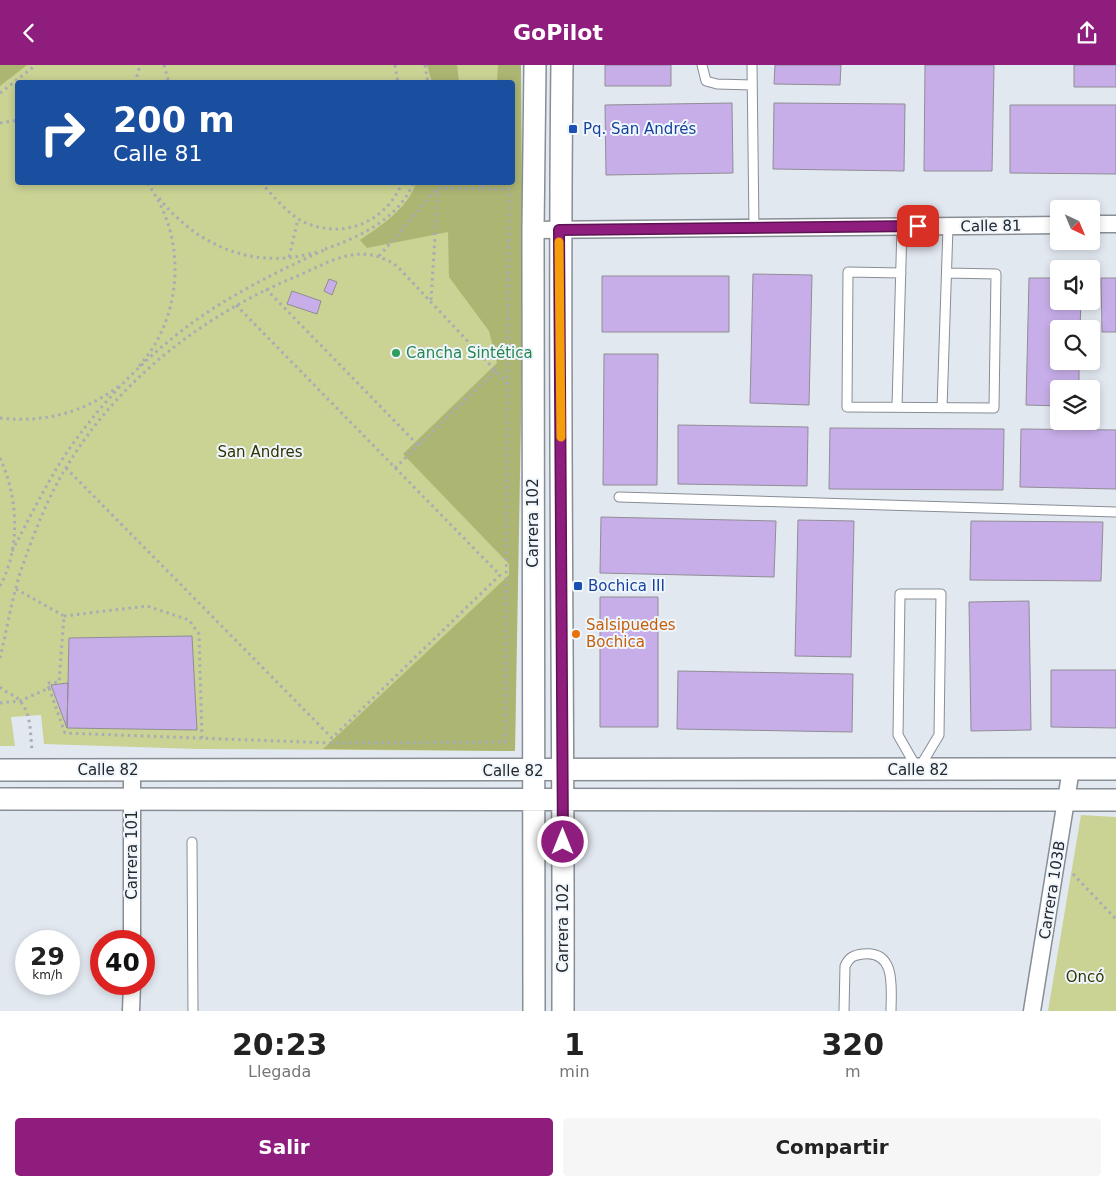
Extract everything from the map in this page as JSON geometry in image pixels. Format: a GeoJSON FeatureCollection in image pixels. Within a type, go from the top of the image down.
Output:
{"type":"FeatureCollection","features":[{"type":"Feature","properties":{"kind":"street","name":"Carrera 102"},"geometry":{"type":"LineString","coordinates":[[534,1011],[533,230],[535,65]]}},
{"type":"Feature","properties":{"kind":"street","name":"Carrera 102"},"geometry":{"type":"LineString","coordinates":[[562,65],[559,230],[564,771],[563,1011]]}},
{"type":"Feature","properties":{"kind":"street"},"geometry":{"type":"LineString","coordinates":[[1100,225],[1116,224]]}},
{"type":"Feature","properties":{"kind":"street","name":"Calle 81"},"geometry":{"type":"LineString","coordinates":[[533,230],[1050,225]]}},
{"type":"Feature","properties":{"kind":"street","name":"Carrera 101"},"geometry":{"type":"LineString","coordinates":[[132,769],[132,930]]}},
{"type":"Feature","properties":{"kind":"street","name":"Carrera 103B"},"geometry":{"type":"LineString","coordinates":[[1032,1011],[1071,769]]}},
{"type":"Feature","properties":{"kind":"street","name":"Calle 82"},"geometry":{"type":"LineString","coordinates":[[0,770],[564,771],[1116,769]]}},
{"type":"Feature","properties":{"kind":"street"},"geometry":{"type":"LineString","coordinates":[[915,800],[918,770]]}},
{"type":"Feature","properties":{"kind":"street","name":"Calle 82"},"geometry":{"type":"LineString","coordinates":[[0,799],[1116,800]]}},
{"type":"Feature","properties":{"kind":"street"},"geometry":{"type":"LineString","coordinates":[[131,1011],[132,995]]}},
{"type":"Feature","properties":{"kind":"lane"},"geometry":{"type":"LineString","coordinates":[[702,65],[706,81],[717,84],[752,85]]}},
{"type":"Feature","properties":{"kind":"lane"},"geometry":{"type":"LineString","coordinates":[[752,65],[754,228]]}},
{"type":"Feature","properties":{"kind":"lane"},"geometry":{"type":"LineString","coordinates":[[897,407],[902,226]]}},
{"type":"Feature","properties":{"kind":"lane"},"geometry":{"type":"LineString","coordinates":[[942,408],[948,227]]}},
{"type":"Feature","properties":{"kind":"lane"},"geometry":{"type":"LineString","coordinates":[[901,273],[848,272],[847,407],[994,408],[996,274],[947,273]]}},
{"type":"Feature","properties":{"kind":"lane"},"geometry":{"type":"LineString","coordinates":[[618,497],[1116,512]]}},
{"type":"Feature","properties":{"kind":"lane"},"geometry":{"type":"LineString","coordinates":[[900,594],[941,594],[939,735],[918,770],[898,735],[900,594]]}},
{"type":"Feature","properties":{"kind":"lane"},"geometry":{"type":"LineString","coordinates":[[192,842],[193,1011]]}},
{"type":"Feature","properties":{"kind":"lane"},"geometry":{"type":"LineString","coordinates":[[844,1011],[845,966],[848,959],[854,955],[867,953],[885,961],[892,975],[891,1011]]}},
{"type":"Feature","properties":{"kind":"path"},"geometry":{"type":"LineString","coordinates":[[17,80],[36,65]]}},
{"type":"Feature","properties":{"kind":"path"},"geometry":{"type":"LineString","coordinates":[[136,80],[140,65]]}},
{"type":"Feature","properties":{"kind":"path"},"geometry":{"type":"LineString","coordinates":[[164,65],[168,80]]}},
{"type":"Feature","properties":{"kind":"path"},"geometry":{"type":"LineString","coordinates":[[395,65],[398,80]]}},
{"type":"Feature","properties":{"kind":"path"},"geometry":{"type":"LineString","coordinates":[[425,65],[428,80]]}},
{"type":"Feature","properties":{"kind":"path"},"geometry":{"type":"LineString","coordinates":[[0,93],[15,81]]}},
{"type":"Feature","properties":{"kind":"path"},"geometry":{"type":"LineString","coordinates":[[0,123],[15,120]]}},
{"type":"Feature","properties":{"kind":"path"},"geometry":{"type":"LineString","coordinates":[[0,586],[12,551],[66,455],[104,405],[146,359],[161,334],[172,297],[175,278],[174,248],[168,220],[149,185]]}},
{"type":"Feature","properties":{"kind":"path"},"geometry":{"type":"LineString","coordinates":[[263,185],[298,219],[318,227],[335,229],[354,227],[376,218],[389,204],[401,185]]}},
{"type":"Feature","properties":{"kind":"path"},"geometry":{"type":"LineString","coordinates":[[0,418],[20,420],[49,419],[77,411],[103,398],[126,381],[171,340],[230,298],[326,249],[357,237],[383,220],[399,205],[412,185]]}},
{"type":"Feature","properties":{"kind":"path"},"geometry":{"type":"LineString","coordinates":[[64,616],[59,682],[47,683],[64,733],[330,743],[505,742],[509,189],[438,188]]}},
{"type":"Feature","properties":{"kind":"path"},"geometry":{"type":"LineString","coordinates":[[379,256],[438,188]]}},
{"type":"Feature","properties":{"kind":"path"},"geometry":{"type":"LineString","coordinates":[[431,300],[438,188]]}},
{"type":"Feature","properties":{"kind":"path"},"geometry":{"type":"LineString","coordinates":[[155,194],[173,215],[209,243],[246,256],[268,259],[289,257],[326,249]]}},
{"type":"Feature","properties":{"kind":"path"},"geometry":{"type":"LineString","coordinates":[[289,257],[298,219]]}},
{"type":"Feature","properties":{"kind":"path"},"geometry":{"type":"LineString","coordinates":[[0,658],[16,589],[27,552],[51,496],[66,468],[88,435],[137,380],[185,338],[236,305],[266,289],[345,256],[358,253],[379,256],[397,266],[508,384]]}},
{"type":"Feature","properties":{"kind":"path"},"geometry":{"type":"LineString","coordinates":[[266,289],[418,445]]}},
{"type":"Feature","properties":{"kind":"path"},"geometry":{"type":"LineString","coordinates":[[236,305],[500,575],[507,576]]}},
{"type":"Feature","properties":{"kind":"path"},"geometry":{"type":"LineString","coordinates":[[395,468],[496,370]]}},
{"type":"Feature","properties":{"kind":"path"},"geometry":{"type":"LineString","coordinates":[[0,458],[13,498],[15,525],[12,551]]}},
{"type":"Feature","properties":{"kind":"path"},"geometry":{"type":"LineString","coordinates":[[66,468],[332,738],[500,575]]}},
{"type":"Feature","properties":{"kind":"path"},"geometry":{"type":"LineString","coordinates":[[16,589],[64,616],[146,606],[188,620],[199,634],[202,739]]}},
{"type":"Feature","properties":{"kind":"path"},"geometry":{"type":"LineString","coordinates":[[0,687],[20,701],[28,715],[34,770]]}},
{"type":"Feature","properties":{"kind":"path"},"geometry":{"type":"LineString","coordinates":[[0,703],[20,701],[49,688]]}},
{"type":"Feature","properties":{"kind":"path"},"geometry":{"type":"LineString","coordinates":[[1057,857],[1116,919]]}},
{"type":"Feature","properties":{"kind":"green space","name":"San Andres"},"geometry":{"type":"Polygon","coordinates":[[[0,65],[521,65],[515,751],[197,749],[44,744],[41,715],[11,717],[15,746],[0,746],[0,65]]]}},
{"type":"Feature","properties":{"kind":"green space"},"geometry":{"type":"Polygon","coordinates":[[[0,65],[27,65],[0,86],[0,65]]]}},
{"type":"Feature","properties":{"kind":"green space"},"geometry":{"type":"Polygon","coordinates":[[[427,65],[457,65],[459,80],[431,80],[427,65]]]}},
{"type":"Feature","properties":{"kind":"green space"},"geometry":{"type":"Polygon","coordinates":[[[498,65],[521,65],[523,309],[515,751],[323,749],[509,575],[509,564],[403,454],[497,363],[489,331],[449,277],[448,232],[367,248],[360,240],[393,216],[407,200],[415,185],[515,185],[515,80],[497,80],[498,65]]]}},
{"type":"Feature","properties":{"kind":"green space","name":"Oncó"},"geometry":{"type":"Polygon","coordinates":[[[1081,815],[1116,817],[1116,1011],[1048,1011],[1081,815]]]}},
{"type":"Feature","properties":{"kind":"building"},"geometry":{"type":"Polygon","coordinates":[[[605,65],[671,65],[671,86],[605,86],[605,65]]]}},
{"type":"Feature","properties":{"kind":"building"},"geometry":{"type":"Polygon","coordinates":[[[775,65],[841,65],[840,85],[774,84],[775,65]]]}},
{"type":"Feature","properties":{"kind":"building"},"geometry":{"type":"Polygon","coordinates":[[[925,65],[994,65],[992,171],[924,171],[925,65]]]}},
{"type":"Feature","properties":{"kind":"building"},"geometry":{"type":"Polygon","coordinates":[[[1074,65],[1116,65],[1116,87],[1074,87],[1074,65]]]}},
{"type":"Feature","properties":{"kind":"building"},"geometry":{"type":"Polygon","coordinates":[[[732,103],[733,173],[606,175],[605,105],[732,103]]]}},
{"type":"Feature","properties":{"kind":"building"},"geometry":{"type":"Polygon","coordinates":[[[774,103],[905,104],[904,171],[773,169],[774,103]]]}},
{"type":"Feature","properties":{"kind":"building"},"geometry":{"type":"Polygon","coordinates":[[[1010,105],[1116,105],[1116,174],[1010,173],[1010,105]]]}},
{"type":"Feature","properties":{"kind":"building"},"geometry":{"type":"Polygon","coordinates":[[[753,274],[812,275],[809,405],[750,403],[753,274]]]}},
{"type":"Feature","properties":{"kind":"building"},"geometry":{"type":"Polygon","coordinates":[[[602,276],[729,276],[729,332],[602,332],[602,276]]]}},
{"type":"Feature","properties":{"kind":"building"},"geometry":{"type":"Polygon","coordinates":[[[1029,278],[1050,278],[1050,310],[1081,310],[1080,320],[1050,320],[1050,370],[1079,370],[1079,380],[1050,380],[1050,406],[1026,405],[1029,278]]]}},
{"type":"Feature","properties":{"kind":"building"},"geometry":{"type":"Polygon","coordinates":[[[1101,278],[1116,278],[1116,332],[1102,332],[1101,278]]]}},
{"type":"Feature","properties":{"kind":"building"},"geometry":{"type":"Polygon","coordinates":[[[329,279],[337,282],[332,295],[324,291],[329,279]]]}},
{"type":"Feature","properties":{"kind":"building"},"geometry":{"type":"Polygon","coordinates":[[[292,291],[321,301],[317,314],[287,304],[292,291]]]}},
{"type":"Feature","properties":{"kind":"building"},"geometry":{"type":"Polygon","coordinates":[[[604,354],[658,354],[657,485],[603,485],[604,354]]]}},
{"type":"Feature","properties":{"kind":"building"},"geometry":{"type":"Polygon","coordinates":[[[678,425],[808,427],[807,486],[678,484],[678,425]]]}},
{"type":"Feature","properties":{"kind":"building"},"geometry":{"type":"Polygon","coordinates":[[[830,428],[1004,429],[1003,490],[829,489],[830,428]]]}},
{"type":"Feature","properties":{"kind":"building"},"geometry":{"type":"Polygon","coordinates":[[[1021,429],[1116,430],[1116,489],[1020,487],[1021,429]]]}},
{"type":"Feature","properties":{"kind":"building"},"geometry":{"type":"Polygon","coordinates":[[[601,517],[776,521],[774,577],[600,573],[601,517]]]}},
{"type":"Feature","properties":{"kind":"building"},"geometry":{"type":"Polygon","coordinates":[[[798,520],[854,521],[851,657],[795,656],[798,520]]]}},
{"type":"Feature","properties":{"kind":"building"},"geometry":{"type":"Polygon","coordinates":[[[971,521],[1103,522],[1101,581],[970,580],[971,521]]]}},
{"type":"Feature","properties":{"kind":"building"},"geometry":{"type":"Polygon","coordinates":[[[600,597],[658,597],[658,727],[600,727],[600,597]]]}},
{"type":"Feature","properties":{"kind":"building"},"geometry":{"type":"Polygon","coordinates":[[[1029,601],[1031,730],[971,731],[969,602],[1029,601]]]}},
{"type":"Feature","properties":{"kind":"building"},"geometry":{"type":"Polygon","coordinates":[[[192,636],[197,730],[67,728],[69,638],[192,636]]]}},
{"type":"Feature","properties":{"kind":"building"},"geometry":{"type":"Polygon","coordinates":[[[1051,670],[1116,670],[1116,728],[1051,727],[1051,670]]]}},
{"type":"Feature","properties":{"kind":"building"},"geometry":{"type":"Polygon","coordinates":[[[678,671],[853,674],[852,732],[677,729],[678,671]]]}},
{"type":"Feature","properties":{"kind":"building"},"geometry":{"type":"Polygon","coordinates":[[[68,683],[67,728],[51,685],[68,683]]]}},
{"type":"Feature","properties":{"kind":"slow traffic"},"geometry":{"type":"LineString","coordinates":[[559,242],[561,437]]}},
{"type":"Feature","properties":{"kind":"place","name":"Pq. San Andrés"},"geometry":{"type":"Point","coordinates":[573,129]}},
{"type":"Feature","properties":{"kind":"place","name":"Cancha Sintética"},"geometry":{"type":"Point","coordinates":[396,353]}},
{"type":"Feature","properties":{"kind":"place","name":"Bochica III"},"geometry":{"type":"Point","coordinates":[578,586]}},
{"type":"Feature","properties":{"kind":"place","name":"Salsipuedes Bochica"},"geometry":{"type":"Point","coordinates":[576,634]}},
{"type":"Feature","properties":{"kind":"route"},"geometry":{"type":"LineString","coordinates":[[563,842],[564,739],[559,230],[918,226]]}}]}
